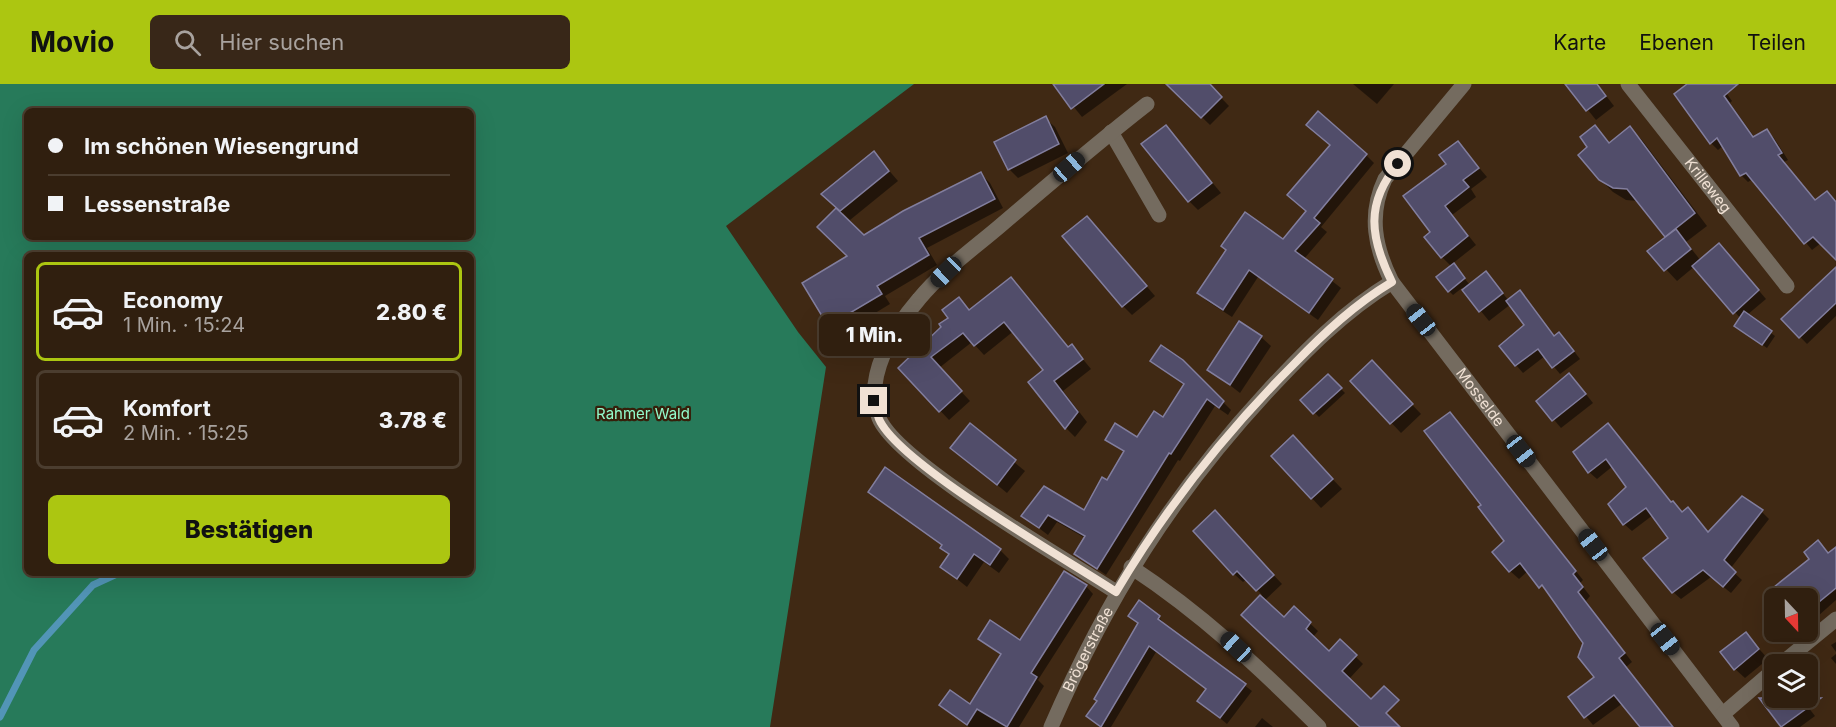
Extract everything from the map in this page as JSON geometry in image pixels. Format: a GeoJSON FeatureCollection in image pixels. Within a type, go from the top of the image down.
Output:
{"type":"FeatureCollection","features":[{"type":"Feature","properties":{"kind":"street","name":"Mosselde"},"geometry":{"type":"LineString","coordinates":[[1464,84],[1385,179],[1377,197],[1374,227],[1384,267],[1392,282],[1732,727]]}},
{"type":"Feature","properties":{"kind":"street","name":"Krilleweg"},"geometry":{"type":"LineString","coordinates":[[1628,84],[1787,286]]}},
{"type":"Feature","properties":{"kind":"street"},"geometry":{"type":"LineString","coordinates":[[1116,592],[933,474],[891,436],[879,419],[873,385],[886,350],[918,299],[946,272],[1147,104]]}},
{"type":"Feature","properties":{"kind":"street"},"geometry":{"type":"LineString","coordinates":[[1111,132],[1159,214]]}},
{"type":"Feature","properties":{"kind":"street","name":"Brögerstraße"},"geometry":{"type":"LineString","coordinates":[[1051,727],[1076,669],[1116,592],[1196,474],[1266,393],[1320,338],[1364,298],[1392,282]]}},
{"type":"Feature","properties":{"kind":"street"},"geometry":{"type":"LineString","coordinates":[[1131,567],[1175,595],[1222,633],[1319,727]]}},
{"type":"Feature","properties":{"kind":"street"},"geometry":{"type":"LineString","coordinates":[[1793,654],[1836,619]]}},
{"type":"Feature","properties":{"kind":"street"},"geometry":{"type":"LineString","coordinates":[[1723,714],[1764,679]]}},
{"type":"Feature","properties":{"kind":"green space","name":"Rahmer Wald"},"geometry":{"type":"Polygon","coordinates":[[[0,84],[914,84],[726,226],[798,332],[826,367],[770,727],[0,727],[0,84]]]}},
{"type":"Feature","properties":{"kind":"building"},"geometry":{"type":"Polygon","coordinates":[[[1053,84],[1104,84],[1071,109],[1053,84]]]}},
{"type":"Feature","properties":{"kind":"building"},"geometry":{"type":"Polygon","coordinates":[[[1166,84],[1210,84],[1222,97],[1201,118],[1166,84]]]}},
{"type":"Feature","properties":{"kind":"building"},"geometry":{"type":"Polygon","coordinates":[[[1565,84],[1597,84],[1606,96],[1586,111],[1565,84]]]}},
{"type":"Feature","properties":{"kind":"building"},"geometry":{"type":"Polygon","coordinates":[[[1687,84],[1738,84],[1724,96],[1753,137],[1767,129],[1782,153],[1778,155],[1815,200],[1827,191],[1836,202],[1836,260],[1813,237],[1804,244],[1746,173],[1740,176],[1717,138],[1710,144],[1674,94],[1687,84]]]}},
{"type":"Feature","properties":{"kind":"building"},"geometry":{"type":"Polygon","coordinates":[[[1318,111],[1367,154],[1314,218],[1320,223],[1295,251],[1333,279],[1309,313],[1249,270],[1223,310],[1197,293],[1226,250],[1221,246],[1245,212],[1283,239],[1306,211],[1287,195],[1330,145],[1306,125],[1318,111]]]}},
{"type":"Feature","properties":{"kind":"building"},"geometry":{"type":"Polygon","coordinates":[[[1046,116],[1059,144],[1008,170],[994,142],[1046,116]]]}},
{"type":"Feature","properties":{"kind":"building"},"geometry":{"type":"Polygon","coordinates":[[[1166,125],[1212,183],[1188,202],[1141,144],[1166,125]]]}},
{"type":"Feature","properties":{"kind":"building"},"geometry":{"type":"Polygon","coordinates":[[[1595,125],[1609,143],[1630,126],[1695,213],[1665,237],[1627,189],[1613,188],[1599,180],[1578,155],[1587,147],[1580,137],[1595,125]]]}},
{"type":"Feature","properties":{"kind":"building"},"geometry":{"type":"Polygon","coordinates":[[[1458,141],[1479,168],[1463,180],[1469,187],[1445,206],[1468,236],[1441,258],[1424,237],[1430,232],[1403,196],[1446,164],[1439,155],[1458,141]]]}},
{"type":"Feature","properties":{"kind":"building"},"geometry":{"type":"Polygon","coordinates":[[[874,151],[889,171],[840,211],[821,194],[874,151]]]}},
{"type":"Feature","properties":{"kind":"building"},"geometry":{"type":"Polygon","coordinates":[[[981,172],[995,199],[919,238],[929,255],[877,286],[882,294],[828,326],[802,283],[847,256],[817,227],[836,208],[864,235],[903,211],[981,172]]]}},
{"type":"Feature","properties":{"kind":"building"},"geometry":{"type":"Polygon","coordinates":[[[1087,216],[1147,286],[1122,307],[1062,236],[1087,216]]]}},
{"type":"Feature","properties":{"kind":"building"},"geometry":{"type":"Polygon","coordinates":[[[1676,229],[1691,249],[1664,271],[1647,251],[1676,229]]]}},
{"type":"Feature","properties":{"kind":"building"},"geometry":{"type":"Polygon","coordinates":[[[1719,243],[1759,290],[1733,314],[1692,266],[1719,243]]]}},
{"type":"Feature","properties":{"kind":"building"},"geometry":{"type":"Polygon","coordinates":[[[1454,263],[1465,278],[1448,292],[1436,277],[1454,263]]]}},
{"type":"Feature","properties":{"kind":"building"},"geometry":{"type":"Polygon","coordinates":[[[1836,267],[1836,303],[1799,338],[1781,319],[1836,267]]]}},
{"type":"Feature","properties":{"kind":"building"},"geometry":{"type":"Polygon","coordinates":[[[1486,271],[1503,293],[1479,312],[1462,290],[1486,271]]]}},
{"type":"Feature","properties":{"kind":"building"},"geometry":{"type":"Polygon","coordinates":[[[1011,277],[1068,347],[1072,344],[1083,359],[1054,381],[1078,412],[1065,429],[1028,382],[1043,370],[1004,322],[974,346],[963,333],[931,357],[962,391],[939,412],[898,368],[941,327],[939,324],[948,318],[942,310],[959,297],[969,310],[1011,277]]]}},
{"type":"Feature","properties":{"kind":"building"},"geometry":{"type":"Polygon","coordinates":[[[1520,290],[1554,336],[1559,332],[1574,351],[1552,368],[1538,349],[1515,366],[1499,346],[1524,325],[1506,301],[1520,290]]]}},
{"type":"Feature","properties":{"kind":"building"},"geometry":{"type":"Polygon","coordinates":[[[1744,311],[1772,331],[1762,345],[1734,326],[1744,311]]]}},
{"type":"Feature","properties":{"kind":"building"},"geometry":{"type":"Polygon","coordinates":[[[1239,321],[1262,336],[1230,385],[1207,370],[1239,321]]]}},
{"type":"Feature","properties":{"kind":"building"},"geometry":{"type":"Polygon","coordinates":[[[1161,345],[1183,360],[1224,401],[1219,408],[1207,399],[1171,454],[1169,453],[1097,569],[1074,554],[1085,536],[1048,515],[1039,528],[1021,516],[1044,486],[1084,510],[1102,477],[1107,480],[1124,451],[1105,440],[1115,423],[1137,437],[1154,411],[1163,417],[1184,384],[1150,361],[1161,345]]]}},
{"type":"Feature","properties":{"kind":"building"},"geometry":{"type":"Polygon","coordinates":[[[1372,360],[1413,404],[1390,424],[1350,381],[1372,360]]]}},
{"type":"Feature","properties":{"kind":"building"},"geometry":{"type":"Polygon","coordinates":[[[1569,373],[1586,394],[1552,421],[1536,401],[1569,373]]]}},
{"type":"Feature","properties":{"kind":"building"},"geometry":{"type":"Polygon","coordinates":[[[1328,374],[1342,388],[1313,414],[1300,400],[1328,374]]]}},
{"type":"Feature","properties":{"kind":"building"},"geometry":{"type":"Polygon","coordinates":[[[1450,412],[1576,571],[1573,574],[1583,587],[1578,592],[1625,653],[1619,658],[1673,727],[1640,727],[1614,695],[1584,718],[1568,697],[1594,677],[1578,657],[1583,643],[1542,585],[1539,588],[1520,563],[1509,572],[1492,552],[1504,541],[1478,507],[1481,505],[1424,431],[1450,412]]]}},
{"type":"Feature","properties":{"kind":"building"},"geometry":{"type":"Polygon","coordinates":[[[970,423],[1016,460],[997,485],[950,448],[970,423]]]}},
{"type":"Feature","properties":{"kind":"building"},"geometry":{"type":"Polygon","coordinates":[[[1608,423],[1671,502],[1673,501],[1682,512],[1688,507],[1708,532],[1742,496],[1763,510],[1724,560],[1736,572],[1723,587],[1703,570],[1672,593],[1643,558],[1668,538],[1646,508],[1623,525],[1608,504],[1626,487],[1606,459],[1588,473],[1573,452],[1608,423]]]}},
{"type":"Feature","properties":{"kind":"building"},"geometry":{"type":"Polygon","coordinates":[[[1293,435],[1333,479],[1311,499],[1271,456],[1293,435]]]}},
{"type":"Feature","properties":{"kind":"building"},"geometry":{"type":"Polygon","coordinates":[[[885,467],[1001,549],[990,565],[974,554],[957,579],[940,567],[949,554],[940,548],[942,545],[868,492],[885,467]]]}},
{"type":"Feature","properties":{"kind":"building"},"geometry":{"type":"Polygon","coordinates":[[[1215,510],[1274,575],[1256,591],[1237,571],[1233,575],[1193,531],[1215,510]]]}},
{"type":"Feature","properties":{"kind":"building"},"geometry":{"type":"Polygon","coordinates":[[[1818,540],[1828,553],[1836,547],[1836,588],[1818,603],[1818,588],[1774,587],[1809,559],[1804,552],[1818,540]]]}},
{"type":"Feature","properties":{"kind":"building"},"geometry":{"type":"Polygon","coordinates":[[[1064,571],[1087,585],[1031,673],[1037,677],[1007,727],[977,709],[967,725],[939,705],[950,690],[970,704],[1001,654],[978,639],[990,620],[1020,640],[1064,571]]]}},
{"type":"Feature","properties":{"kind":"building"},"geometry":{"type":"Polygon","coordinates":[[[1260,595],[1284,617],[1294,606],[1311,622],[1306,629],[1329,651],[1340,639],[1357,655],[1342,671],[1371,699],[1384,686],[1399,700],[1386,713],[1400,727],[1360,727],[1241,615],[1260,595]]]}},
{"type":"Feature","properties":{"kind":"building"},"geometry":{"type":"Polygon","coordinates":[[[1139,600],[1160,616],[1158,619],[1246,684],[1220,718],[1197,701],[1206,689],[1149,646],[1101,727],[1086,716],[1097,701],[1094,699],[1138,623],[1128,616],[1139,600]]]}},
{"type":"Feature","properties":{"kind":"building"},"geometry":{"type":"Polygon","coordinates":[[[1746,632],[1759,649],[1734,670],[1720,652],[1746,632]]]}},
{"type":"Feature","properties":{"kind":"building"},"geometry":{"type":"Polygon","coordinates":[[[1767,708],[1807,708],[1781,727],[1767,708]]]}},
{"type":"Feature","properties":{"kind":"waterway"},"geometry":{"type":"LineString","coordinates":[[0,717],[34,650],[93,585],[112,576]]}},
{"type":"Feature","properties":{"kind":"route"},"geometry":{"type":"LineString","coordinates":[[874,401],[879,419],[891,436],[933,474],[1116,592],[1196,474],[1220,444],[1320,338],[1364,298],[1392,282],[1384,267],[1378,247],[1374,213],[1377,197],[1385,179],[1398,164]]}}]}
